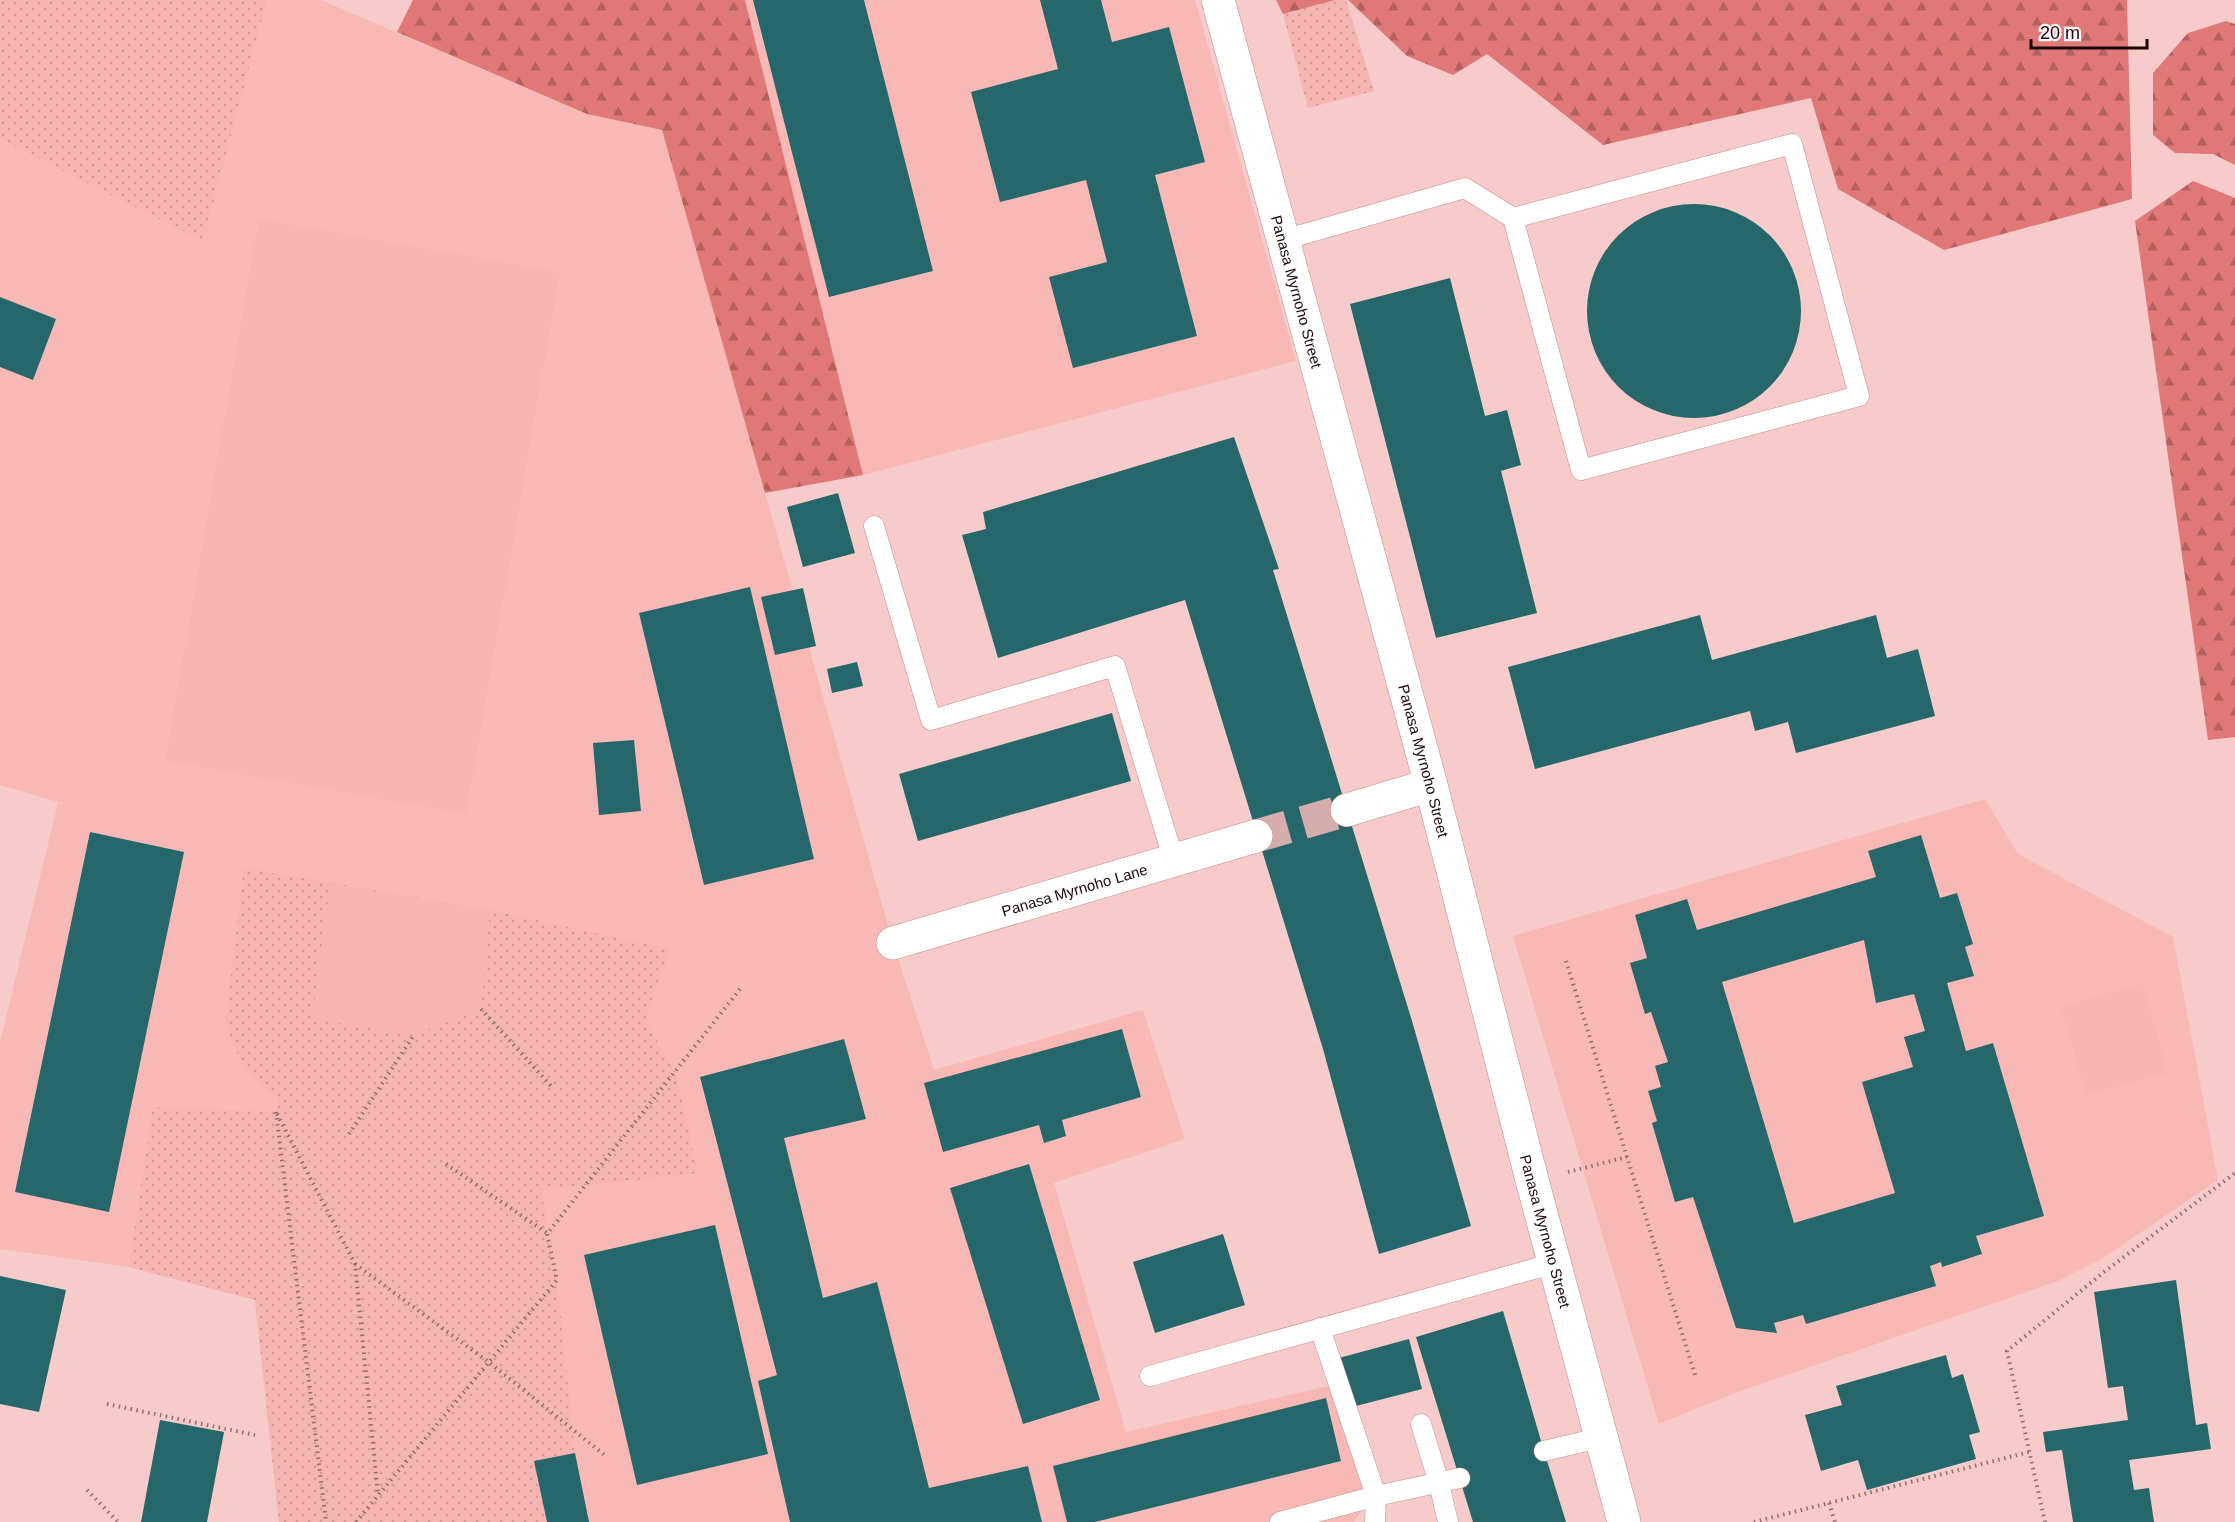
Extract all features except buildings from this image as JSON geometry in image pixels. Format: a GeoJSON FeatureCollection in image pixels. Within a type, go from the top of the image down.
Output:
{"type":"FeatureCollection","features":[{"type":"Feature","properties":{"kind":"street","name":"Panasa Myrnoho Street"},"geometry":{"type":"LineString","coordinates":[[1218,0],[1431,785],[1624,1522]]}},
{"type":"Feature","properties":{"kind":"street"},"geometry":{"type":"LineString","coordinates":[[1347,810],[1431,785]]}},
{"type":"Feature","properties":{"kind":"street","name":"Panasa Myrnoho Lane"},"geometry":{"type":"LineString","coordinates":[[893,943],[1256,836]]}},
{"type":"Feature","properties":{"kind":"lane"},"geometry":{"type":"LineString","coordinates":[[1283,240],[1465,188],[1513,218],[1581,470],[1860,396],[1792,144],[1513,218]]}},
{"type":"Feature","properties":{"kind":"lane"},"geometry":{"type":"LineString","coordinates":[[874,526],[931,720],[1115,666],[1174,861]]}},
{"type":"Feature","properties":{"kind":"lane"},"geometry":{"type":"LineString","coordinates":[[1150,1376],[1555,1263]]}},
{"type":"Feature","properties":{"kind":"lane"},"geometry":{"type":"LineString","coordinates":[[1320,1328],[1376,1496],[1375,1522]]}},
{"type":"Feature","properties":{"kind":"lane"},"geometry":{"type":"LineString","coordinates":[[1421,1424],[1448,1522]]}},
{"type":"Feature","properties":{"kind":"lane"},"geometry":{"type":"LineString","coordinates":[[1544,1451],[1603,1437]]}},
{"type":"Feature","properties":{"kind":"lane"},"geometry":{"type":"LineString","coordinates":[[1280,1522],[1376,1496],[1460,1479]]}},
{"type":"Feature","properties":{"kind":"path"},"geometry":{"type":"LineString","coordinates":[[1566,961],[1695,1375]]}},
{"type":"Feature","properties":{"kind":"path"},"geometry":{"type":"LineString","coordinates":[[547,1234],[740,989]]}},
{"type":"Feature","properties":{"kind":"path"},"geometry":{"type":"LineString","coordinates":[[481,1009],[552,1087]]}},
{"type":"Feature","properties":{"kind":"path"},"geometry":{"type":"LineString","coordinates":[[349,1134],[414,1035]]}},
{"type":"Feature","properties":{"kind":"path"},"geometry":{"type":"LineString","coordinates":[[326,1522],[276,1112],[355,1264],[378,1496]]}},
{"type":"Feature","properties":{"kind":"path"},"geometry":{"type":"LineString","coordinates":[[1565,1172],[1627,1157]]}},
{"type":"Feature","properties":{"kind":"path"},"geometry":{"type":"LineString","coordinates":[[356,1522],[557,1280],[547,1234],[446,1164]]}},
{"type":"Feature","properties":{"kind":"path"},"geometry":{"type":"LineString","coordinates":[[2045,1522],[2007,1351],[2104,1272],[2235,1173]]}},
{"type":"Feature","properties":{"kind":"path"},"geometry":{"type":"LineString","coordinates":[[355,1264],[490,1363],[607,1457]]}},
{"type":"Feature","properties":{"kind":"path"},"geometry":{"type":"LineString","coordinates":[[107,1404],[255,1435]]}},
{"type":"Feature","properties":{"kind":"path"},"geometry":{"type":"LineString","coordinates":[[1754,1522],[2029,1452]]}},
{"type":"Feature","properties":{"kind":"path"},"geometry":{"type":"LineString","coordinates":[[87,1490],[118,1522]]}},
{"type":"Feature","properties":{"kind":"path"},"geometry":{"type":"LineString","coordinates":[[1829,1503],[1835,1522]]}},
{"type":"Feature","properties":{"kind":"shaded area"},"geometry":{"type":"Polygon","coordinates":[[[0,0],[267,0],[203,241],[0,139],[0,0]]]}},
{"type":"Feature","properties":{"kind":"shaded area"},"geometry":{"type":"Polygon","coordinates":[[[267,0],[321,0],[587,114],[662,130],[893,943],[934,1070],[1143,1010],[1185,1139],[1054,1183],[1126,1432],[1333,1385],[1367,1501],[1354,1522],[279,1522],[255,1300],[129,1267],[0,1249],[0,1042],[58,803],[75,807],[0,785],[0,139],[203,240],[267,0]]]}},
{"type":"Feature","properties":{"kind":"shaded area"},"geometry":{"type":"Polygon","coordinates":[[[745,0],[1195,0],[1296,361],[863,475],[745,0]]]}},
{"type":"Feature","properties":{"kind":"shaded area"},"geometry":{"type":"Polygon","coordinates":[[[1335,0],[1346,0],[1374,91],[1308,108],[1283,14],[1335,0]]]}},
{"type":"Feature","properties":{"kind":"shaded area"},"geometry":{"type":"Polygon","coordinates":[[[259,219],[560,272],[466,814],[165,761],[259,219]]]}},
{"type":"Feature","properties":{"kind":"shaded area"},"geometry":{"type":"Polygon","coordinates":[[[1985,799],[2018,854],[2173,937],[2218,1180],[2103,1258],[2058,1281],[1735,1393],[1659,1424],[1513,936],[1985,799]]]}},
{"type":"Feature","properties":{"kind":"shaded area"},"geometry":{"type":"Polygon","coordinates":[[[244,868],[490,910],[670,949],[645,1020],[676,1073],[698,1173],[542,1190],[547,1234],[557,1280],[575,1453],[534,1462],[547,1522],[279,1522],[255,1300],[129,1267],[153,1107],[276,1112],[279,1099],[245,1071],[225,1024],[244,868]]]}},
{"type":"Feature","properties":{"kind":"shaded area"},"geometry":{"type":"Polygon","coordinates":[[[330,884],[490,910],[481,1009],[414,1035],[312,1019],[330,884]]]}},
{"type":"Feature","properties":{"kind":"shaded area"},"geometry":{"type":"Polygon","coordinates":[[[2143,984],[2168,1073],[2086,1095],[2061,1006],[2143,984]]]}},
{"type":"Feature","properties":{"kind":"green space"},"geometry":{"type":"Polygon","coordinates":[[[413,0],[745,0],[863,475],[765,493],[662,130],[587,114],[397,32],[413,0]]]}},
{"type":"Feature","properties":{"kind":"green space"},"geometry":{"type":"Polygon","coordinates":[[[1276,0],[1335,0],[1283,14],[1276,0]]]}},
{"type":"Feature","properties":{"kind":"green space"},"geometry":{"type":"Polygon","coordinates":[[[1348,0],[2127,0],[2132,199],[1944,250],[1838,189],[1811,98],[1603,145],[1487,54],[1453,75],[1407,56],[1348,0]]]}},
{"type":"Feature","properties":{"kind":"green space"},"geometry":{"type":"Polygon","coordinates":[[[2226,21],[2235,24],[2235,165],[2213,154],[2175,153],[2153,135],[2153,73],[2188,33],[2226,21]]]}},
{"type":"Feature","properties":{"kind":"green space"},"geometry":{"type":"Polygon","coordinates":[[[2193,181],[2235,198],[2235,737],[2208,740],[2135,221],[2193,181]]]}},
{"type":"Feature","properties":{"kind":"tunnel"},"geometry":{"type":"LineString","coordinates":[[1256,836],[1347,810]]}}]}
